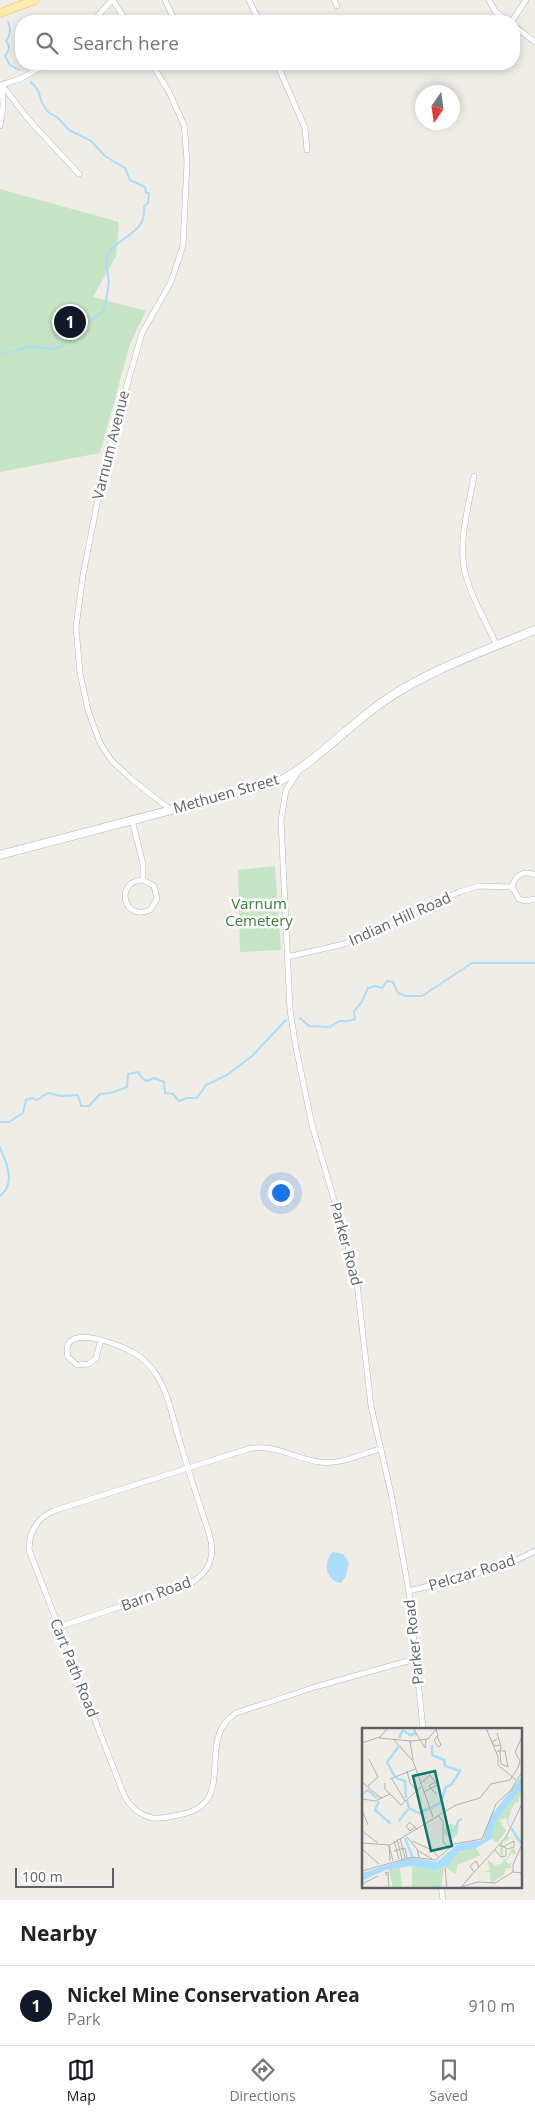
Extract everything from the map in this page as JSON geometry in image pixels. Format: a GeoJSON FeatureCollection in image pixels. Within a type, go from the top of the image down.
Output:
{"type":"FeatureCollection","features":[{"type":"Feature","properties":{"kind":"main road"},"geometry":{"type":"LineString","coordinates":[[0,13],[34,0]]}},
{"type":"Feature","properties":{"kind":"street"},"geometry":{"type":"LineString","coordinates":[[99,15],[113,0],[122,15]]}},
{"type":"Feature","properties":{"kind":"street"},"geometry":{"type":"LineString","coordinates":[[165,0],[172,15]]}},
{"type":"Feature","properties":{"kind":"street"},"geometry":{"type":"LineString","coordinates":[[249,0],[255,15]]}},
{"type":"Feature","properties":{"kind":"street"},"geometry":{"type":"LineString","coordinates":[[334,0],[337,6]]}},
{"type":"Feature","properties":{"kind":"street"},"geometry":{"type":"LineString","coordinates":[[489,0],[495,11],[500,15]]}},
{"type":"Feature","properties":{"kind":"street"},"geometry":{"type":"LineString","coordinates":[[516,15],[526,0]]}},
{"type":"Feature","properties":{"kind":"street"},"geometry":{"type":"LineString","coordinates":[[520,31],[535,42]]}},
{"type":"Feature","properties":{"kind":"street"},"geometry":{"type":"LineString","coordinates":[[1,85],[20,79],[36,70]]}},
{"type":"Feature","properties":{"kind":"street","name":"Varnum Avenue"},"geometry":{"type":"LineString","coordinates":[[156,70],[169,92],[184,125],[187,162],[182,246],[171,282],[142,333],[111,439],[98,493],[79,596],[76,627],[80,672],[88,710],[100,743],[111,760],[130,778],[171,810]]}},
{"type":"Feature","properties":{"kind":"street"},"geometry":{"type":"LineString","coordinates":[[280,70],[305,128],[307,150]]}},
{"type":"Feature","properties":{"kind":"street"},"geometry":{"type":"LineString","coordinates":[[0,126],[3,106],[1,85]]}},
{"type":"Feature","properties":{"kind":"street"},"geometry":{"type":"LineString","coordinates":[[1,85],[29,120],[79,174]]}},
{"type":"Feature","properties":{"kind":"street"},"geometry":{"type":"LineString","coordinates":[[474,476],[463,540],[464,568],[497,646]]}},
{"type":"Feature","properties":{"kind":"street","name":"Methuen Street"},"geometry":{"type":"LineString","coordinates":[[0,854],[268,785],[284,779],[304,766],[382,702],[407,686],[535,630]]}},
{"type":"Feature","properties":{"kind":"street","name":"Parker Road"},"geometry":{"type":"LineString","coordinates":[[304,766],[291,782],[282,808],[282,860],[290,1010],[304,1087],[320,1152],[356,1274],[368,1390],[401,1543],[409,1591],[423,1728]]}},
{"type":"Feature","properties":{"kind":"street"},"geometry":{"type":"LineString","coordinates":[[132,820],[143,864],[143,880]]}},
{"type":"Feature","properties":{"kind":"street"},"geometry":{"type":"LineString","coordinates":[[535,875],[528,873],[519,875],[515,878],[512,887],[518,899],[527,902],[535,899]]}},
{"type":"Feature","properties":{"kind":"street"},"geometry":{"type":"LineString","coordinates":[[135,880],[143,880],[154,886],[157,899],[152,908],[140,912],[133,910],[127,905],[125,894],[129,884],[135,880]]}},
{"type":"Feature","properties":{"kind":"street","name":"Indian Hill Road"},"geometry":{"type":"LineString","coordinates":[[287,957],[344,944],[459,892],[480,886],[512,887]]}},
{"type":"Feature","properties":{"kind":"street"},"geometry":{"type":"LineString","coordinates":[[82,1336],[101,1340],[96,1358],[89,1364],[80,1366],[70,1360],[67,1350],[73,1340],[82,1336]]}},
{"type":"Feature","properties":{"kind":"street","name":"Barn Road"},"geometry":{"type":"LineString","coordinates":[[58,1627],[180,1588],[203,1575],[211,1560],[212,1547],[167,1398],[156,1374],[136,1354],[101,1340]]}},
{"type":"Feature","properties":{"kind":"street","name":"Cart Path Road"},"geometry":{"type":"LineString","coordinates":[[380,1449],[339,1461],[320,1462],[263,1446],[248,1449],[48,1514],[38,1522],[31,1532],[29,1550],[126,1800],[140,1813],[157,1818],[193,1811],[207,1798],[214,1782],[217,1737],[225,1721],[236,1713],[315,1687],[415,1659]]}},
{"type":"Feature","properties":{"kind":"street","name":"Pelczar Road"},"geometry":{"type":"LineString","coordinates":[[409,1591],[496,1567],[535,1551]]}},
{"type":"Feature","properties":{"kind":"green space"},"geometry":{"type":"Polygon","coordinates":[[[0,189],[119,222],[116,256],[93,297],[146,311],[130,344],[100,453],[0,472],[0,189]]]}},
{"type":"Feature","properties":{"kind":"green space","name":"Varnum Cemetery"},"geometry":{"type":"Polygon","coordinates":[[[275,866],[281,950],[240,952],[238,870],[275,866]]]}},
{"type":"Feature","properties":{"kind":"water"},"geometry":{"type":"Polygon","coordinates":[[[333,1552],[343,1554],[349,1562],[346,1576],[341,1583],[332,1579],[327,1570],[328,1560],[333,1552]]]}},
{"type":"Feature","properties":{"kind":"waterway"},"geometry":{"type":"LineString","coordinates":[[8,22],[10,32],[6,41],[9,49],[5,56],[10,65],[15,68]]}},
{"type":"Feature","properties":{"kind":"waterway"},"geometry":{"type":"LineString","coordinates":[[31,82],[38,90],[42,103],[48,112],[58,118],[69,130],[91,141],[105,156],[125,168],[130,180],[145,187],[146,193],[149,193],[148,203],[144,206],[143,220],[140,225],[115,246],[106,258],[109,283],[104,311],[83,326],[70,341]]}},
{"type":"Feature","properties":{"kind":"waterway"},"geometry":{"type":"LineString","coordinates":[[0,354],[28,347],[50,349],[64,346]]}},
{"type":"Feature","properties":{"kind":"waterway"},"geometry":{"type":"LineString","coordinates":[[300,1018],[309,1026],[330,1027],[339,1021],[355,1019],[354,1011],[361,1003],[368,988],[375,986],[382,988],[387,981],[393,982],[398,993],[405,996],[422,996],[472,963],[535,963]]}},
{"type":"Feature","properties":{"kind":"waterway"},"geometry":{"type":"LineString","coordinates":[[0,1122],[9,1122],[23,1113],[26,1100],[32,1098],[37,1100],[48,1093],[61,1096],[78,1095],[81,1106],[89,1106],[100,1094],[111,1093],[127,1087],[128,1074],[138,1072],[147,1081],[154,1078],[164,1082],[165,1093],[173,1094],[179,1101],[187,1098],[197,1098],[206,1085],[227,1075],[252,1056],[286,1020]]}},
{"type":"Feature","properties":{"kind":"waterway"},"geometry":{"type":"LineString","coordinates":[[0,1148],[9,1173],[8,1186],[0,1196]]}},
{"type":"Feature","properties":{"kind":"place","name":"Nickel Mine Conservation Area"},"geometry":{"type":"Point","coordinates":[70,322]}}]}
